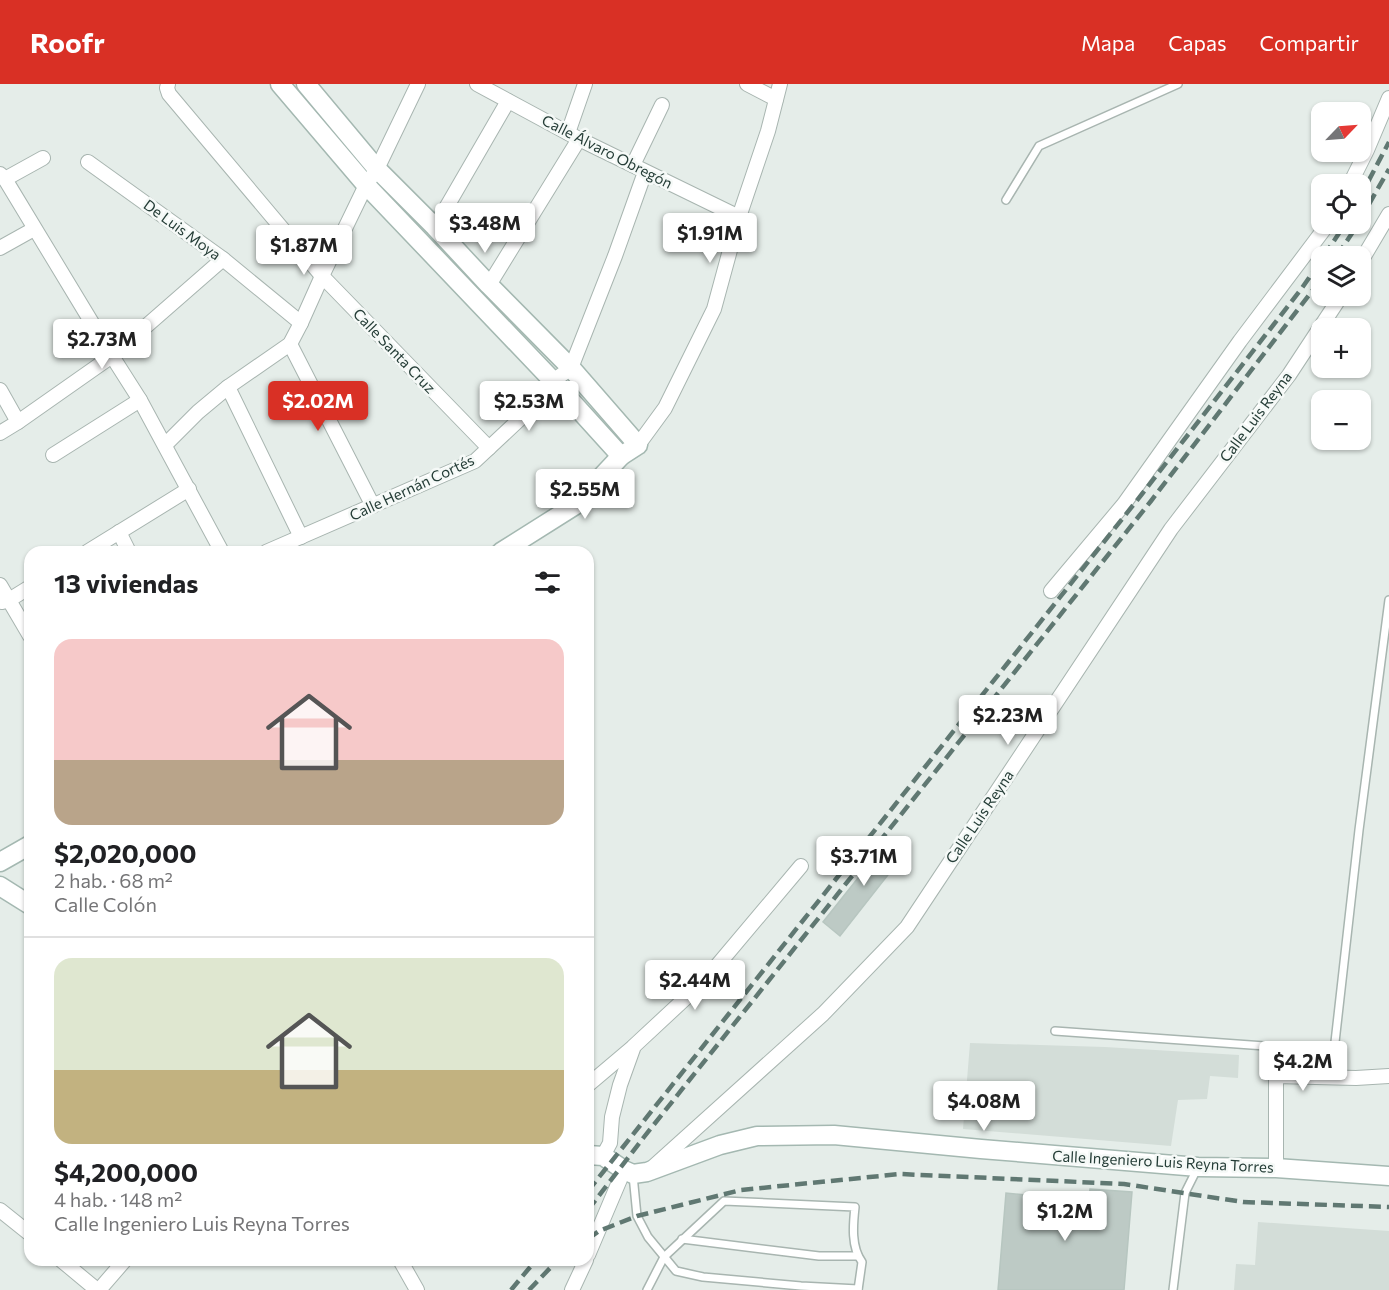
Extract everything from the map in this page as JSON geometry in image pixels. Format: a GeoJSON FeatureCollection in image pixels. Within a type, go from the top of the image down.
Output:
{"type":"FeatureCollection","features":[{"type":"Feature","properties":{"kind":"street","name":"Calle Santa Cruz"},"geometry":{"type":"LineString","coordinates":[[168,84],[169,94],[322,276],[489,448]]}},
{"type":"Feature","properties":{"kind":"street"},"geometry":{"type":"LineString","coordinates":[[280,84],[366,185],[553,381],[621,456]]}},
{"type":"Feature","properties":{"kind":"street"},"geometry":{"type":"LineString","coordinates":[[306,84],[377,169],[571,368],[638,445]]}},
{"type":"Feature","properties":{"kind":"street"},"geometry":{"type":"LineString","coordinates":[[165,445],[198,412],[228,387],[290,344],[366,185],[377,169],[418,84]]}},
{"type":"Feature","properties":{"kind":"street","name":"Calle Álvaro Obregón"},"geometry":{"type":"LineString","coordinates":[[477,84],[639,169],[739,217]]}},
{"type":"Feature","properties":{"kind":"street"},"geometry":{"type":"LineString","coordinates":[[489,285],[574,136],[585,84]]}},
{"type":"Feature","properties":{"kind":"street"},"geometry":{"type":"LineString","coordinates":[[747,84],[776,99]]}},
{"type":"Feature","properties":{"kind":"street"},"geometry":{"type":"LineString","coordinates":[[516,546],[574,506],[621,456],[638,445],[665,408],[714,309],[739,217],[768,130],[780,84]]}},
{"type":"Feature","properties":{"kind":"street"},"geometry":{"type":"LineString","coordinates":[[1355,174],[1389,98]]}},
{"type":"Feature","properties":{"kind":"street"},"geometry":{"type":"LineString","coordinates":[[435,227],[508,102]]}},
{"type":"Feature","properties":{"kind":"street"},"geometry":{"type":"LineString","coordinates":[[571,368],[615,255],[639,169],[662,105]]}},
{"type":"Feature","properties":{"kind":"street"},"geometry":{"type":"LineString","coordinates":[[43,158],[2,177],[140,400],[219,546]]}},
{"type":"Feature","properties":{"kind":"street","name":"De Luis Moya"},"geometry":{"type":"LineString","coordinates":[[88,162],[223,259],[301,323]]}},
{"type":"Feature","properties":{"kind":"street"},"geometry":{"type":"LineString","coordinates":[[1370,246],[1389,214]]}},
{"type":"Feature","properties":{"kind":"street"},"geometry":{"type":"LineString","coordinates":[[0,248],[34,229]]}},
{"type":"Feature","properties":{"kind":"street"},"geometry":{"type":"LineString","coordinates":[[1051,591],[1124,504],[1321,234]]}},
{"type":"Feature","properties":{"kind":"street"},"geometry":{"type":"LineString","coordinates":[[0,433],[112,356],[223,259]]}},
{"type":"Feature","properties":{"kind":"street","name":"Calle Luis Reyna"},"geometry":{"type":"LineString","coordinates":[[594,1244],[635,1172],[823,1014],[907,927],[1171,529],[1289,375],[1334,306]]}},
{"type":"Feature","properties":{"kind":"street"},"geometry":{"type":"LineString","coordinates":[[290,344],[373,507]]}},
{"type":"Feature","properties":{"kind":"street","name":"Calle Hernán Cortés"},"geometry":{"type":"LineString","coordinates":[[280,546],[475,461],[537,403],[553,381],[571,368]]}},
{"type":"Feature","properties":{"kind":"street"},"geometry":{"type":"LineString","coordinates":[[228,387],[301,537]]}},
{"type":"Feature","properties":{"kind":"street"},"geometry":{"type":"LineString","coordinates":[[0,390],[18,422]]}},
{"type":"Feature","properties":{"kind":"street"},"geometry":{"type":"LineString","coordinates":[[54,455],[140,400]]}},
{"type":"Feature","properties":{"kind":"street"},"geometry":{"type":"LineString","coordinates":[[97,546],[189,489]]}},
{"type":"Feature","properties":{"kind":"street"},"geometry":{"type":"LineString","coordinates":[[119,532],[126,546]]}},
{"type":"Feature","properties":{"kind":"street"},"geometry":{"type":"LineString","coordinates":[[0,585],[4,601],[24,628]]}},
{"type":"Feature","properties":{"kind":"street"},"geometry":{"type":"LineString","coordinates":[[4,601],[24,590]]}},
{"type":"Feature","properties":{"kind":"street"},"geometry":{"type":"LineString","coordinates":[[0,862],[24,849]]}},
{"type":"Feature","properties":{"kind":"street"},"geometry":{"type":"LineString","coordinates":[[594,1080],[705,980],[801,866]]}},
{"type":"Feature","properties":{"kind":"street"},"geometry":{"type":"LineString","coordinates":[[0,886],[24,901]]}},
{"type":"Feature","properties":{"kind":"street"},"geometry":{"type":"LineString","coordinates":[[634,1046],[620,1085],[612,1117],[610,1143],[596,1156],[635,1172]]}},
{"type":"Feature","properties":{"kind":"street"},"geometry":{"type":"LineString","coordinates":[[1276,1168],[1276,1076],[1356,1078],[1389,1076]]}},
{"type":"Feature","properties":{"kind":"street","name":"Calle Ingeniero Luis Reyna Torres"},"geometry":{"type":"LineString","coordinates":[[635,1172],[720,1145],[757,1136],[834,1135],[1198,1167],[1276,1168],[1389,1176]]}},
{"type":"Feature","properties":{"kind":"street"},"geometry":{"type":"LineString","coordinates":[[0,1210],[24,1229]]}},
{"type":"Feature","properties":{"kind":"street"},"geometry":{"type":"LineString","coordinates":[[68,1266],[98,1290],[119,1266]]}},
{"type":"Feature","properties":{"kind":"street"},"geometry":{"type":"LineString","coordinates":[[403,1266],[417,1290]]}},
{"type":"Feature","properties":{"kind":"street"},"geometry":{"type":"LineString","coordinates":[[572,1290],[583,1266]]}},
{"type":"Feature","properties":{"kind":"lane"},"geometry":{"type":"LineString","coordinates":[[1006,200],[1039,146],[1178,84]]}},
{"type":"Feature","properties":{"kind":"lane"},"geometry":{"type":"LineString","coordinates":[[1054,1031],[1334,1051],[1359,830],[1389,600]]}},
{"type":"Feature","properties":{"kind":"lane"},"geometry":{"type":"LineString","coordinates":[[1173,1290],[1185,1193],[1198,1167]]}},
{"type":"Feature","properties":{"kind":"lane"},"geometry":{"type":"LineString","coordinates":[[635,1172],[637,1216],[648,1237],[664,1257],[676,1271],[703,1277],[801,1288],[858,1290],[862,1262],[858,1256],[853,1228],[855,1207],[724,1201],[664,1257],[647,1290]]}},
{"type":"Feature","properties":{"kind":"lane"},"geometry":{"type":"LineString","coordinates":[[682,1239],[819,1256],[858,1256]]}},
{"type":"Feature","properties":{"kind":"shaded area"},"geometry":{"type":"Polygon","coordinates":[[[970,1043],[1105,1047],[1239,1055],[1238,1078],[1210,1076],[1207,1099],[1178,1100],[1171,1146],[963,1129],[970,1043]]]}},
{"type":"Feature","properties":{"kind":"shaded area"},"geometry":{"type":"Polygon","coordinates":[[[1258,1222],[1389,1231],[1389,1290],[1234,1290],[1236,1264],[1255,1265],[1258,1222]]]}},
{"type":"Feature","properties":{"kind":"building"},"geometry":{"type":"Polygon","coordinates":[[[889,839],[906,852],[840,936],[823,922],[889,839]]]}},
{"type":"Feature","properties":{"kind":"building"},"geometry":{"type":"Polygon","coordinates":[[[1090,1189],[1132,1192],[1124,1290],[998,1290],[1006,1193],[1089,1201],[1090,1189]]]}},
{"type":"Feature","properties":{"kind":"railway"},"geometry":{"type":"LineString","coordinates":[[1371,176],[1389,142]]}},
{"type":"Feature","properties":{"kind":"railway"},"geometry":{"type":"LineString","coordinates":[[1371,201],[1389,169]]}},
{"type":"Feature","properties":{"kind":"railway"},"geometry":{"type":"LineString","coordinates":[[1331,246],[1338,234]]}},
{"type":"Feature","properties":{"kind":"railway"},"geometry":{"type":"LineString","coordinates":[[1344,246],[1351,234]]}},
{"type":"Feature","properties":{"kind":"railway"},"geometry":{"type":"LineString","coordinates":[[594,1183],[1142,494],[1311,275]]}},
{"type":"Feature","properties":{"kind":"railway"},"geometry":{"type":"LineString","coordinates":[[594,1202],[1151,501],[1311,292]]}},
{"type":"Feature","properties":{"kind":"railway"},"geometry":{"type":"LineString","coordinates":[[594,1235],[637,1216],[741,1190],[900,1174],[1124,1184],[1243,1202],[1389,1207]]}},
{"type":"Feature","properties":{"kind":"railway"},"geometry":{"type":"LineString","coordinates":[[511,1290],[531,1266]]}},
{"type":"Feature","properties":{"kind":"railway"},"geometry":{"type":"LineString","coordinates":[[529,1290],[552,1266]]}}]}
